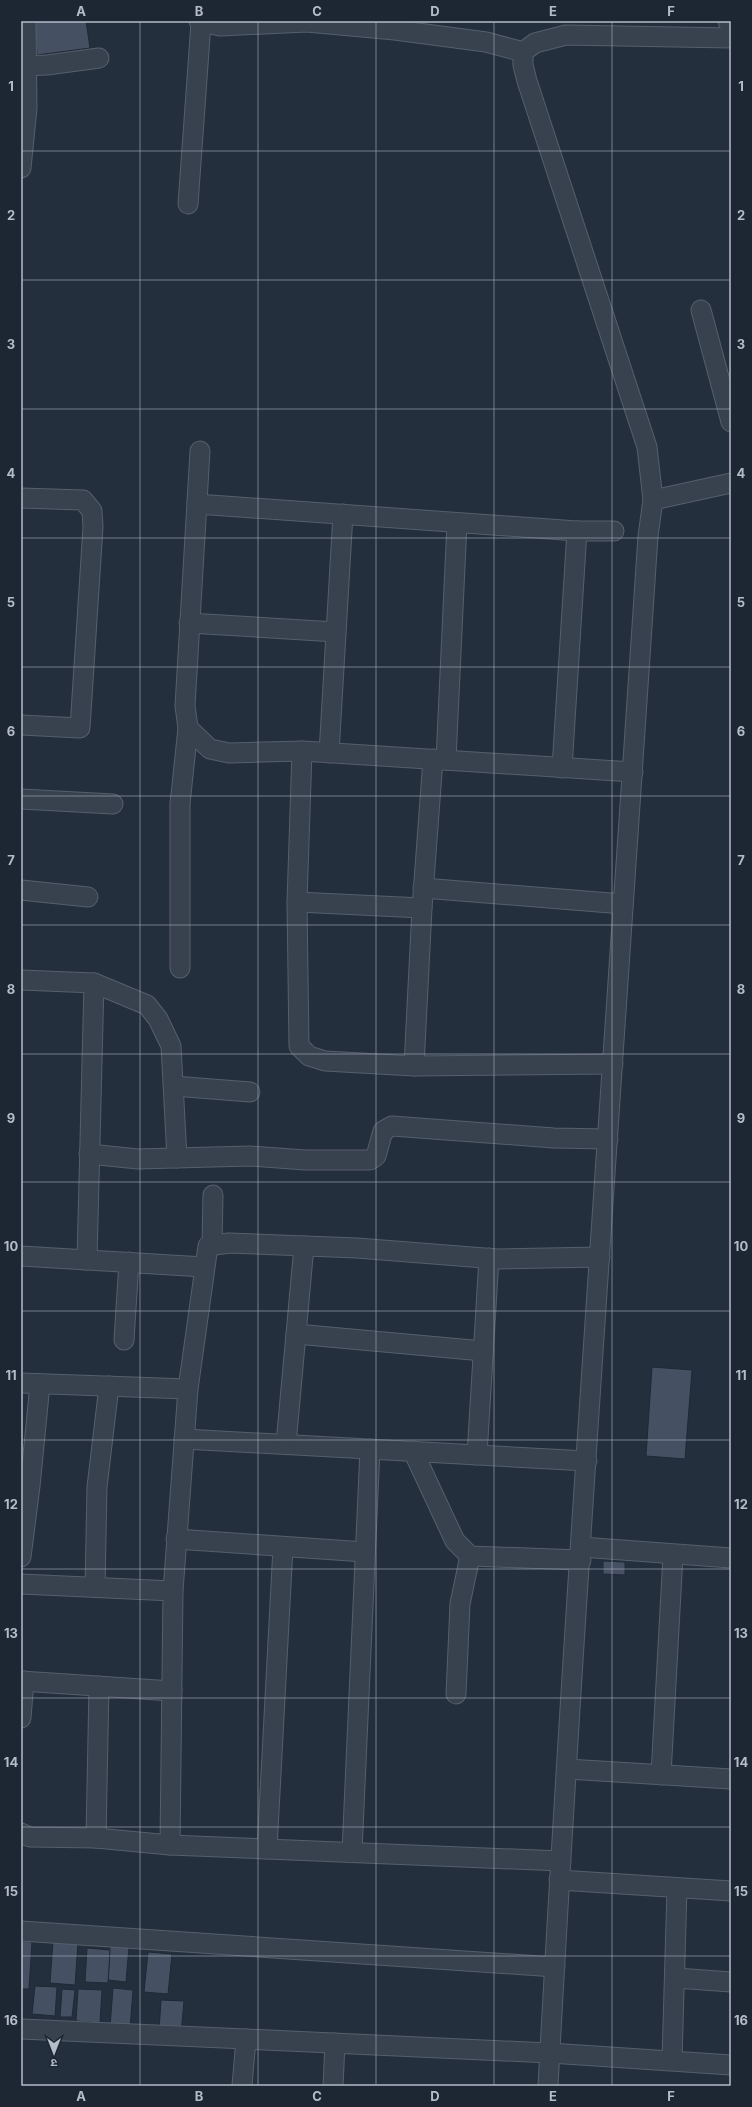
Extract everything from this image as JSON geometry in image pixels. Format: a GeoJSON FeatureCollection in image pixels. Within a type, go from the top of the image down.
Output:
{"type":"FeatureCollection","features":[{"type":"Feature","properties":{"kind":"street"},"geometry":{"type":"LineString","coordinates":[[21,168],[27,108],[23,66],[26,21]]}},
{"type":"Feature","properties":{"kind":"street"},"geometry":{"type":"LineString","coordinates":[[188,204],[200,22],[220,26],[307,21],[456,37],[486,42],[523,52]]}},
{"type":"Feature","properties":{"kind":"street"},"geometry":{"type":"LineString","coordinates":[[728,21],[731,29]]}},
{"type":"Feature","properties":{"kind":"street"},"geometry":{"type":"LineString","coordinates":[[523,52],[535,43],[566,35],[731,38]]}},
{"type":"Feature","properties":{"kind":"street"},"geometry":{"type":"LineString","coordinates":[[523,52],[523,65],[527,81],[647,447],[652,500],[648,536],[623,904],[614,1064],[559,1880],[548,2086]]}},
{"type":"Feature","properties":{"kind":"street"},"geometry":{"type":"LineString","coordinates":[[23,66],[47,65],[99,58]]}},
{"type":"Feature","properties":{"kind":"street"},"geometry":{"type":"LineString","coordinates":[[701,310],[731,422]]}},
{"type":"Feature","properties":{"kind":"street"},"geometry":{"type":"LineString","coordinates":[[180,968],[180,804],[188,728],[185,706],[200,451]]}},
{"type":"Feature","properties":{"kind":"street"},"geometry":{"type":"LineString","coordinates":[[652,500],[731,482]]}},
{"type":"Feature","properties":{"kind":"street"},"geometry":{"type":"LineString","coordinates":[[21,498],[83,500],[92,511],[93,527],[80,728],[21,724]]}},
{"type":"Feature","properties":{"kind":"street"},"geometry":{"type":"LineString","coordinates":[[197,504],[577,531],[614,531]]}},
{"type":"Feature","properties":{"kind":"street"},"geometry":{"type":"LineString","coordinates":[[329,752],[343,514]]}},
{"type":"Feature","properties":{"kind":"street"},"geometry":{"type":"LineString","coordinates":[[414,1066],[423,888],[439,760],[457,523]]}},
{"type":"Feature","properties":{"kind":"street"},"geometry":{"type":"LineString","coordinates":[[562,768],[577,531]]}},
{"type":"Feature","properties":{"kind":"street"},"geometry":{"type":"LineString","coordinates":[[189,623],[336,632]]}},
{"type":"Feature","properties":{"kind":"street"},"geometry":{"type":"LineString","coordinates":[[188,728],[210,749],[229,753],[302,751],[329,752],[633,772]]}},
{"type":"Feature","properties":{"kind":"street"},"geometry":{"type":"LineString","coordinates":[[302,751],[298,902],[299,1046],[309,1056],[325,1060],[414,1066],[614,1064]]}},
{"type":"Feature","properties":{"kind":"street"},"geometry":{"type":"LineString","coordinates":[[21,800],[113,804]]}},
{"type":"Feature","properties":{"kind":"street"},"geometry":{"type":"LineString","coordinates":[[423,888],[623,904]]}},
{"type":"Feature","properties":{"kind":"street"},"geometry":{"type":"LineString","coordinates":[[21,890],[88,897]]}},
{"type":"Feature","properties":{"kind":"street"},"geometry":{"type":"LineString","coordinates":[[298,902],[422,908]]}},
{"type":"Feature","properties":{"kind":"street"},"geometry":{"type":"LineString","coordinates":[[21,980],[94,983],[147,1005],[158,1019],[171,1046],[177,1158]]}},
{"type":"Feature","properties":{"kind":"street"},"geometry":{"type":"LineString","coordinates":[[87,1260],[94,983]]}},
{"type":"Feature","properties":{"kind":"street"},"geometry":{"type":"LineString","coordinates":[[174,1086],[250,1092]]}},
{"type":"Feature","properties":{"kind":"street"},"geometry":{"type":"LineString","coordinates":[[89,1154],[138,1159],[250,1156],[305,1160],[370,1160],[376,1156],[383,1131],[392,1126],[554,1138],[608,1139]]}},
{"type":"Feature","properties":{"kind":"street"},"geometry":{"type":"LineString","coordinates":[[212,1244],[213,1195]]}},
{"type":"Feature","properties":{"kind":"street"},"geometry":{"type":"LineString","coordinates":[[170,1845],[173,1591],[176,1539],[188,1389],[207,1249],[212,1244],[229,1243],[357,1248],[489,1258],[600,1257]]}},
{"type":"Feature","properties":{"kind":"street"},"geometry":{"type":"LineString","coordinates":[[286,1444],[304,1246]]}},
{"type":"Feature","properties":{"kind":"street"},"geometry":{"type":"LineString","coordinates":[[21,1256],[204,1268]]}},
{"type":"Feature","properties":{"kind":"street"},"geometry":{"type":"LineString","coordinates":[[477,1455],[489,1258]]}},
{"type":"Feature","properties":{"kind":"street"},"geometry":{"type":"LineString","coordinates":[[124,1340],[129,1262]]}},
{"type":"Feature","properties":{"kind":"street"},"geometry":{"type":"LineString","coordinates":[[296,1334],[483,1351]]}},
{"type":"Feature","properties":{"kind":"street"},"geometry":{"type":"LineString","coordinates":[[21,1383],[188,1389]]}},
{"type":"Feature","properties":{"kind":"street"},"geometry":{"type":"LineString","coordinates":[[21,1557],[40,1384]]}},
{"type":"Feature","properties":{"kind":"street"},"geometry":{"type":"LineString","coordinates":[[94,1587],[98,1487],[109,1386]]}},
{"type":"Feature","properties":{"kind":"street"},"geometry":{"type":"LineString","coordinates":[[184,1439],[587,1461]]}},
{"type":"Feature","properties":{"kind":"street"},"geometry":{"type":"LineString","coordinates":[[352,1852],[370,1449]]}},
{"type":"Feature","properties":{"kind":"street"},"geometry":{"type":"LineString","coordinates":[[413,1451],[455,1541],[470,1556],[581,1554],[673,1555],[731,1558]]}},
{"type":"Feature","properties":{"kind":"street"},"geometry":{"type":"LineString","coordinates":[[176,1539],[365,1552]]}},
{"type":"Feature","properties":{"kind":"street"},"geometry":{"type":"LineString","coordinates":[[267,1849],[283,1546]]}},
{"type":"Feature","properties":{"kind":"street"},"geometry":{"type":"LineString","coordinates":[[661,1775],[673,1555]]}},
{"type":"Feature","properties":{"kind":"street"},"geometry":{"type":"LineString","coordinates":[[456,1694],[460,1604],[470,1556]]}},
{"type":"Feature","properties":{"kind":"street"},"geometry":{"type":"LineString","coordinates":[[21,1584],[173,1591]]}},
{"type":"Feature","properties":{"kind":"street"},"geometry":{"type":"LineString","coordinates":[[21,1718],[23,1681],[172,1691]]}},
{"type":"Feature","properties":{"kind":"street"},"geometry":{"type":"LineString","coordinates":[[96,1838],[99,1686]]}},
{"type":"Feature","properties":{"kind":"street"},"geometry":{"type":"LineString","coordinates":[[567,1769],[731,1779]]}},
{"type":"Feature","properties":{"kind":"street"},"geometry":{"type":"LineString","coordinates":[[21,1833],[30,1837],[96,1838],[170,1845],[561,1861]]}},
{"type":"Feature","properties":{"kind":"street"},"geometry":{"type":"LineString","coordinates":[[559,1880],[731,1891]]}},
{"type":"Feature","properties":{"kind":"street"},"geometry":{"type":"LineString","coordinates":[[672,2060],[676,1978],[677,1888]]}},
{"type":"Feature","properties":{"kind":"street"},"geometry":{"type":"LineString","coordinates":[[21,1932],[555,1967]]}},
{"type":"Feature","properties":{"kind":"street"},"geometry":{"type":"LineString","coordinates":[[676,1978],[731,1982]]}},
{"type":"Feature","properties":{"kind":"street"},"geometry":{"type":"LineString","coordinates":[[21,2029],[550,2053],[731,2065]]}},
{"type":"Feature","properties":{"kind":"street"},"geometry":{"type":"LineString","coordinates":[[242,2086],[246,2039]]}},
{"type":"Feature","properties":{"kind":"street"},"geometry":{"type":"LineString","coordinates":[[332,2086],[336,2043]]}},
{"type":"Feature","properties":{"kind":"building"},"geometry":{"type":"Polygon","coordinates":[[[34,21],[86,21],[90,48],[37,55],[34,21]]]}},
{"type":"Feature","properties":{"kind":"building"},"geometry":{"type":"Polygon","coordinates":[[[652,1367],[692,1370],[685,1459],[646,1456],[652,1367]]]}},
{"type":"Feature","properties":{"kind":"building"},"geometry":{"type":"Polygon","coordinates":[[[603,1561],[625,1562],[625,1575],[603,1574],[603,1561]]]}},
{"type":"Feature","properties":{"kind":"building"},"geometry":{"type":"Polygon","coordinates":[[[21,1941],[32,1942],[29,1989],[21,1989],[21,1941]]]}},
{"type":"Feature","properties":{"kind":"building"},"geometry":{"type":"Polygon","coordinates":[[[53,1941],[78,1943],[75,1985],[50,1983],[53,1941]]]}},
{"type":"Feature","properties":{"kind":"building"},"geometry":{"type":"Polygon","coordinates":[[[110,1945],[129,1947],[126,1982],[108,1980],[110,1945]]]}},
{"type":"Feature","properties":{"kind":"building"},"geometry":{"type":"Polygon","coordinates":[[[87,1948],[110,1950],[108,1983],[85,1982],[87,1948]]]}},
{"type":"Feature","properties":{"kind":"building"},"geometry":{"type":"Polygon","coordinates":[[[148,1952],[172,1954],[168,1994],[144,1992],[148,1952]]]}},
{"type":"Feature","properties":{"kind":"building"},"geometry":{"type":"Polygon","coordinates":[[[35,1986],[57,1987],[55,2016],[32,2014],[35,1986]]]}},
{"type":"Feature","properties":{"kind":"building"},"geometry":{"type":"Polygon","coordinates":[[[113,1988],[133,1990],[130,2029],[110,2027],[113,1988]]]}},
{"type":"Feature","properties":{"kind":"building"},"geometry":{"type":"Polygon","coordinates":[[[62,1989],[75,1990],[72,2017],[60,2017],[62,1989]]]}},
{"type":"Feature","properties":{"kind":"building"},"geometry":{"type":"Polygon","coordinates":[[[78,1989],[102,1990],[100,2023],[76,2021],[78,1989]]]}},
{"type":"Feature","properties":{"kind":"building"},"geometry":{"type":"Polygon","coordinates":[[[161,2000],[184,2001],[181,2033],[159,2031],[161,2000]]]}}]}
